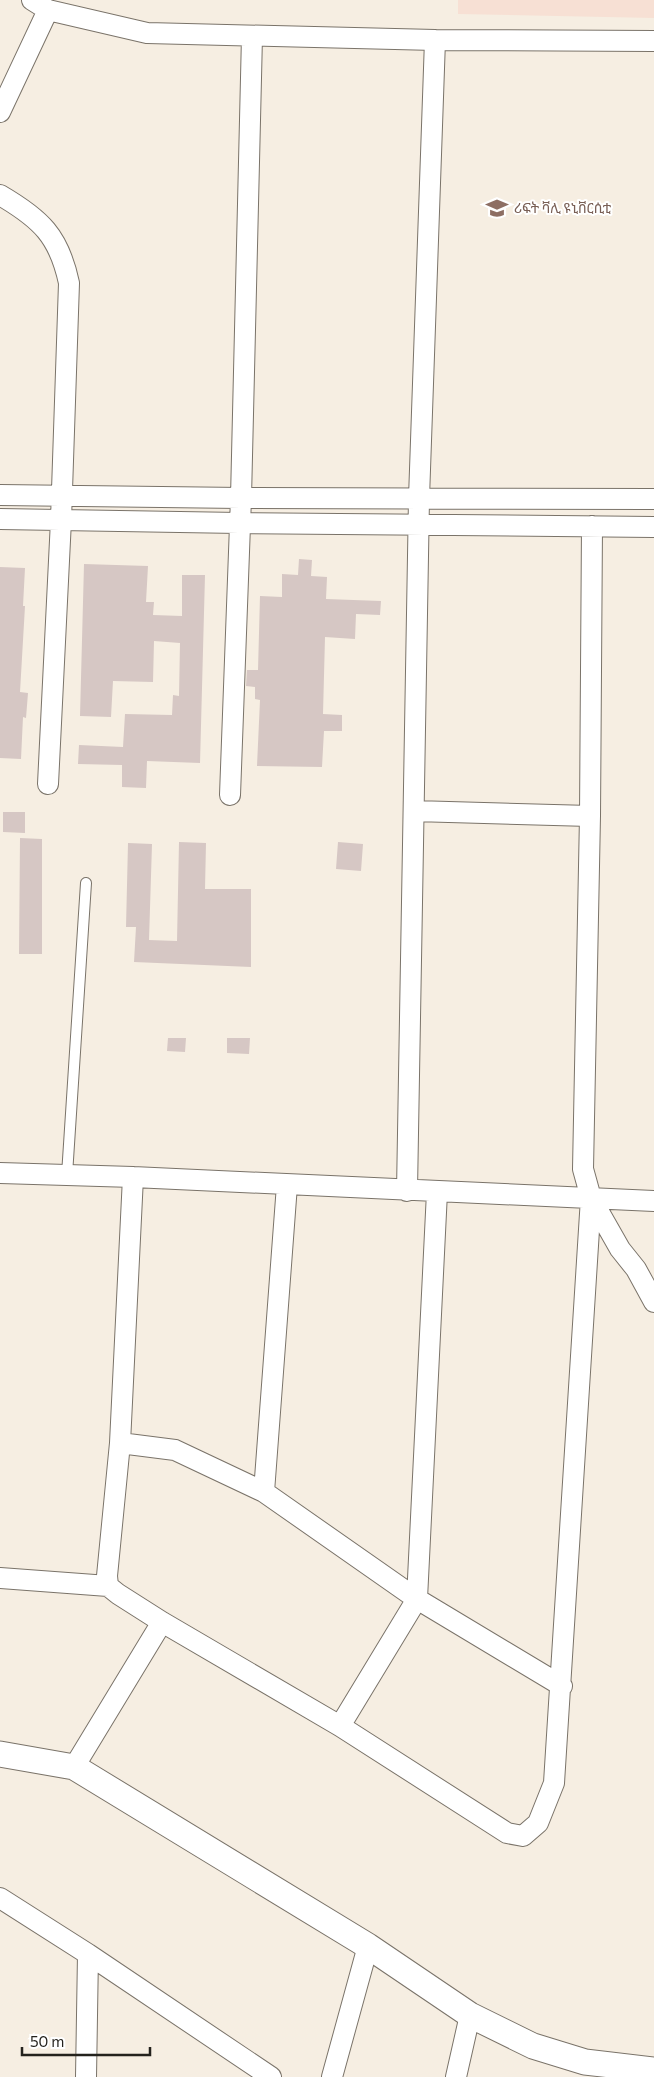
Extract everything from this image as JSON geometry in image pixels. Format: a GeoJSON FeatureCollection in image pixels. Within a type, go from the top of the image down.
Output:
{"type":"FeatureCollection","features":[{"type":"Feature","properties":{"kind":"street"},"geometry":{"type":"LineString","coordinates":[[0,112],[40,5],[146,33],[435,40],[654,40]]}},
{"type":"Feature","properties":{"kind":"street"},"geometry":{"type":"LineString","coordinates":[[230,795],[241,498],[252,36]]}},
{"type":"Feature","properties":{"kind":"street"},"geometry":{"type":"LineString","coordinates":[[408,1191],[419,498],[435,40]]}},
{"type":"Feature","properties":{"kind":"street"},"geometry":{"type":"LineString","coordinates":[[0,195],[27,210],[51,236],[64,258],[69,283],[61,520],[48,784]]}},
{"type":"Feature","properties":{"kind":"street"},"geometry":{"type":"LineString","coordinates":[[0,494],[241,498],[654,499]]}},
{"type":"Feature","properties":{"kind":"street"},"geometry":{"type":"LineString","coordinates":[[0,519],[654,527]]}},
{"type":"Feature","properties":{"kind":"street"},"geometry":{"type":"LineString","coordinates":[[592,526],[590,816],[583,1169],[591,1198],[620,1249],[636,1270],[654,1302]]}},
{"type":"Feature","properties":{"kind":"street"},"geometry":{"type":"LineString","coordinates":[[414,811],[590,816]]}},
{"type":"Feature","properties":{"kind":"street"},"geometry":{"type":"LineString","coordinates":[[0,1173],[133,1177],[654,1201]]}},
{"type":"Feature","properties":{"kind":"street"},"geometry":{"type":"LineString","coordinates":[[108,1586],[107,1576],[120,1443],[133,1177]]}},
{"type":"Feature","properties":{"kind":"street"},"geometry":{"type":"LineString","coordinates":[[264,1492],[287,1185]]}},
{"type":"Feature","properties":{"kind":"street"},"geometry":{"type":"LineString","coordinates":[[340,1726],[417,1599],[437,1192]]}},
{"type":"Feature","properties":{"kind":"street"},"geometry":{"type":"LineString","coordinates":[[0,1578],[108,1586],[162,1622],[340,1726],[507,1833],[523,1836],[538,1823],[554,1783],[562,1686],[591,1198]]}},
{"type":"Feature","properties":{"kind":"street"},"geometry":{"type":"LineString","coordinates":[[120,1443],[175,1450],[264,1492],[417,1599],[562,1686]]}},
{"type":"Feature","properties":{"kind":"street"},"geometry":{"type":"LineString","coordinates":[[74,1767],[162,1622]]}},
{"type":"Feature","properties":{"kind":"street"},"geometry":{"type":"LineString","coordinates":[[0,1754],[74,1767],[368,1946],[470,2015],[533,2046],[585,2069],[654,2070]]}},
{"type":"Feature","properties":{"kind":"street"},"geometry":{"type":"LineString","coordinates":[[0,1898],[88,1954],[271,2077]]}},
{"type":"Feature","properties":{"kind":"street"},"geometry":{"type":"LineString","coordinates":[[332,2077],[368,1946]]}},
{"type":"Feature","properties":{"kind":"street"},"geometry":{"type":"LineString","coordinates":[[86,2077],[88,1954]]}},
{"type":"Feature","properties":{"kind":"street"},"geometry":{"type":"LineString","coordinates":[[456,2077],[470,2015]]}},
{"type":"Feature","properties":{"kind":"lane"},"geometry":{"type":"LineString","coordinates":[[67,1175],[86,883]]}},
{"type":"Feature","properties":{"kind":"shaded area"},"geometry":{"type":"Polygon","coordinates":[[[458,0],[654,0],[654,18],[458,14],[458,0]]]}},
{"type":"Feature","properties":{"kind":"building"},"geometry":{"type":"Polygon","coordinates":[[[299,559],[312,560],[311,576],[327,577],[326,599],[381,601],[380,615],[356,614],[355,639],[325,637],[323,714],[342,715],[342,731],[324,731],[322,767],[257,766],[260,700],[255,699],[255,687],[246,686],[247,670],[258,670],[260,596],[282,597],[282,574],[298,575],[299,559]]]}},
{"type":"Feature","properties":{"kind":"building"},"geometry":{"type":"Polygon","coordinates":[[[84,564],[148,566],[146,602],[154,602],[153,615],[182,616],[182,575],[205,575],[200,763],[147,761],[146,788],[122,787],[122,765],[78,764],[79,745],[123,747],[125,714],[172,715],[173,695],[179,696],[180,643],[154,641],[153,682],[113,681],[111,717],[80,716],[84,564]]]}},
{"type":"Feature","properties":{"kind":"building"},"geometry":{"type":"Polygon","coordinates":[[[0,567],[25,568],[23,606],[25,606],[20,692],[28,693],[26,718],[23,717],[21,759],[0,758],[0,567]]]}},
{"type":"Feature","properties":{"kind":"building"},"geometry":{"type":"Polygon","coordinates":[[[3,812],[25,812],[25,833],[3,832],[3,812]]]}},
{"type":"Feature","properties":{"kind":"building"},"geometry":{"type":"Polygon","coordinates":[[[20,838],[42,839],[42,954],[19,954],[20,838]]]}},
{"type":"Feature","properties":{"kind":"building"},"geometry":{"type":"Polygon","coordinates":[[[179,842],[206,843],[205,889],[251,889],[251,967],[134,962],[136,927],[126,927],[128,843],[152,844],[149,940],[177,941],[179,842]]]}},
{"type":"Feature","properties":{"kind":"building"},"geometry":{"type":"Polygon","coordinates":[[[338,842],[363,844],[361,871],[336,869],[338,842]]]}},
{"type":"Feature","properties":{"kind":"building"},"geometry":{"type":"Polygon","coordinates":[[[168,1038],[186,1038],[185,1052],[167,1051],[168,1038]]]}},
{"type":"Feature","properties":{"kind":"building"},"geometry":{"type":"Polygon","coordinates":[[[227,1038],[250,1038],[249,1054],[227,1053],[227,1038]]]}},
{"type":"Feature","properties":{"kind":"place","name":"ሪፍት ቫሊ ዩኒቨርሲቲ"},"geometry":{"type":"Point","coordinates":[497,208]}}]}
